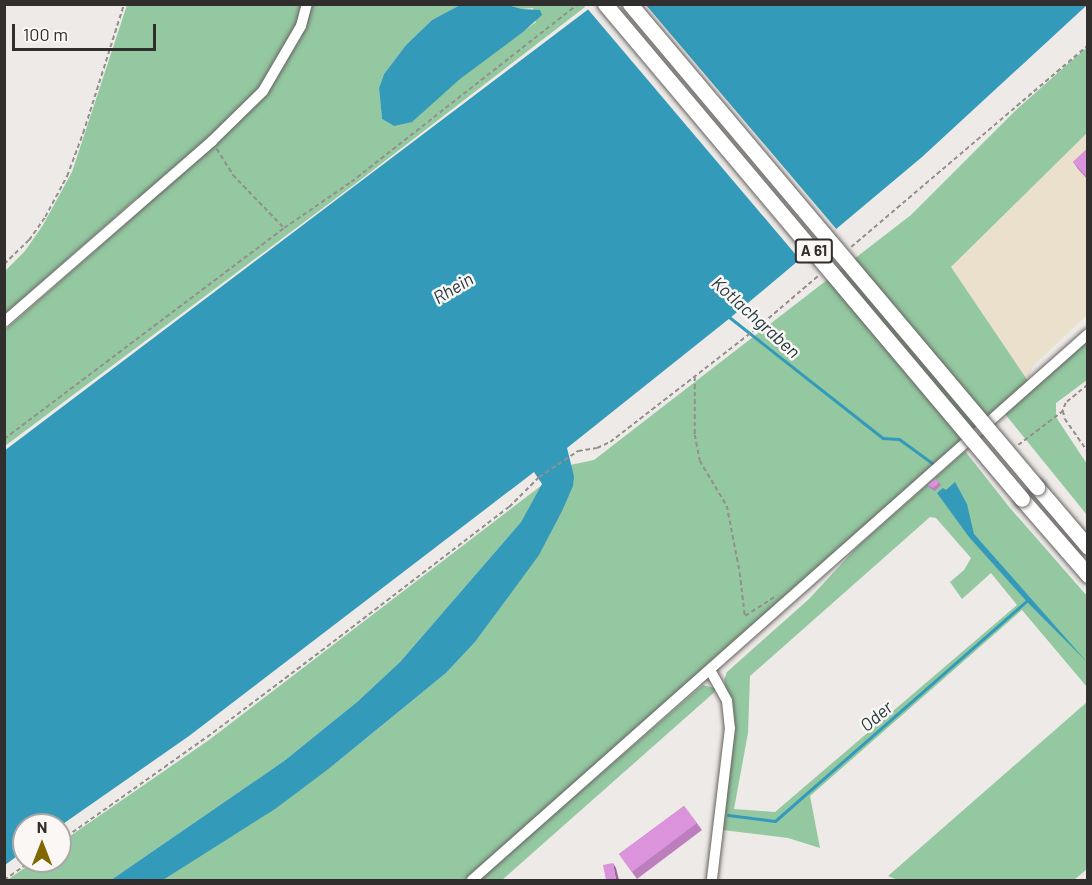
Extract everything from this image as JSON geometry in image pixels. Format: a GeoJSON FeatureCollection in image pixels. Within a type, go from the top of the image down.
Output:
{"type":"FeatureCollection","features":[{"type":"Feature","properties":{"kind":"highway","name":"A 61"},"geometry":{"type":"LineString","coordinates":[[605,4],[1088,575]]}},
{"type":"Feature","properties":{"kind":"highway","name":"A 61"},"geometry":{"type":"LineString","coordinates":[[630,4],[991,429],[1088,547]]}},
{"type":"Feature","properties":{"kind":"street"},"geometry":{"type":"LineString","coordinates":[[4,322],[212,141],[262,91],[301,26],[307,4]]}},
{"type":"Feature","properties":{"kind":"street"},"geometry":{"type":"LineString","coordinates":[[472,880],[1088,334]]}},
{"type":"Feature","properties":{"kind":"street"},"geometry":{"type":"LineString","coordinates":[[710,670],[727,701],[730,728],[712,880]]}},
{"type":"Feature","properties":{"kind":"path"},"geometry":{"type":"LineString","coordinates":[[4,264],[29,240],[45,217],[67,176],[124,4]]}},
{"type":"Feature","properties":{"kind":"path"},"geometry":{"type":"LineString","coordinates":[[4,439],[284,228],[351,182],[578,4]]}},
{"type":"Feature","properties":{"kind":"path"},"geometry":{"type":"LineString","coordinates":[[848,250],[1088,45]]}},
{"type":"Feature","properties":{"kind":"path"},"geometry":{"type":"LineString","coordinates":[[212,141],[234,175],[284,228]]}},
{"type":"Feature","properties":{"kind":"path"},"geometry":{"type":"LineString","coordinates":[[72,832],[216,730],[509,507],[539,477],[578,451],[610,442],[741,341],[823,271]]}},
{"type":"Feature","properties":{"kind":"path"},"geometry":{"type":"LineString","coordinates":[[695,376],[695,435],[700,461],[727,506],[741,573],[745,616]]}},
{"type":"Feature","properties":{"kind":"path"},"geometry":{"type":"LineString","coordinates":[[1018,445],[1063,411],[1066,403],[1088,385]]}},
{"type":"Feature","properties":{"kind":"path"},"geometry":{"type":"LineString","coordinates":[[1063,411],[1065,419],[1088,452]]}},
{"type":"Feature","properties":{"kind":"shaded area"},"geometry":{"type":"Polygon","coordinates":[[[1087,133],[1087,315],[1033,366],[1028,381],[951,267],[1087,133]]]}},
{"type":"Feature","properties":{"kind":"green space"},"geometry":{"type":"Polygon","coordinates":[[[584,4],[585,7],[355,184],[5,446],[5,330],[139,212],[138,197],[5,314],[5,271],[25,251],[43,225],[72,172],[127,5],[460,5],[432,20],[406,45],[384,74],[379,88],[382,119],[394,126],[536,22],[533,8],[522,9],[508,5],[584,4]]]}},
{"type":"Feature","properties":{"kind":"green space"},"geometry":{"type":"Polygon","coordinates":[[[1087,47],[1087,133],[951,267],[1028,381],[465,880],[163,880],[331,767],[446,673],[475,642],[496,613],[574,476],[570,465],[594,460],[911,215],[1016,110],[1087,47]]]}},
{"type":"Feature","properties":{"kind":"green space"},"geometry":{"type":"Polygon","coordinates":[[[1087,340],[1087,380],[1056,403],[1056,417],[1087,464],[1087,515],[1005,414],[1087,340]]]}},
{"type":"Feature","properties":{"kind":"green space"},"geometry":{"type":"Polygon","coordinates":[[[965,451],[1010,508],[1087,596],[1087,687],[1022,610],[810,796],[820,848],[788,838],[722,830],[727,693],[724,680],[727,672],[809,599],[857,547],[965,451]],[[930,517],[750,676],[748,733],[734,809],[775,812],[1017,605],[991,573],[962,599],[950,582],[964,570],[971,558],[936,518],[930,517]]]}},
{"type":"Feature","properties":{"kind":"green space"},"geometry":{"type":"Polygon","coordinates":[[[542,485],[521,522],[400,662],[357,702],[284,761],[111,880],[7,880],[17,873],[72,873],[72,835],[209,740],[542,485]]]}},
{"type":"Feature","properties":{"kind":"green space"},"geometry":{"type":"Polygon","coordinates":[[[703,685],[718,689],[502,880],[478,880],[703,685]]]}},
{"type":"Feature","properties":{"kind":"green space"},"geometry":{"type":"Polygon","coordinates":[[[1087,702],[1087,869],[1074,880],[898,880],[888,876],[1087,702]]]}},
{"type":"Feature","properties":{"kind":"water"},"geometry":{"type":"Polygon","coordinates":[[[460,5],[508,5],[540,10],[542,15],[460,79],[412,122],[394,126],[382,119],[379,88],[384,74],[406,45],[432,20],[460,5]]]}},
{"type":"Feature","properties":{"kind":"water","name":"Rhein"},"geometry":{"type":"Polygon","coordinates":[[[594,5],[1087,5],[922,157],[730,318],[567,448],[574,476],[573,486],[539,555],[475,642],[446,673],[331,767],[275,809],[163,880],[111,880],[284,761],[357,702],[400,662],[521,522],[542,484],[534,472],[189,736],[72,818],[72,813],[12,813],[12,860],[5,865],[4,451],[594,5]]]}},
{"type":"Feature","properties":{"kind":"water"},"geometry":{"type":"Polygon","coordinates":[[[955,482],[967,504],[974,534],[1087,662],[1029,604],[969,537],[937,493],[943,488],[946,490],[955,482]]]}},
{"type":"Feature","properties":{"kind":"pier"},"geometry":{"type":"Polygon","coordinates":[[[589,4],[646,5],[838,231],[802,262],[586,7],[589,4]]]}},
{"type":"Feature","properties":{"kind":"building"},"geometry":{"type":"Polygon","coordinates":[[[1088,148],[1088,178],[1073,162],[1088,148]]]}},
{"type":"Feature","properties":{"kind":"building"},"geometry":{"type":"Polygon","coordinates":[[[936,479],[939,483],[933,488],[928,485],[936,479]]]}},
{"type":"Feature","properties":{"kind":"building"},"geometry":{"type":"Polygon","coordinates":[[[684,806],[697,823],[632,872],[619,854],[684,806]]]}},
{"type":"Feature","properties":{"kind":"building"},"geometry":{"type":"Polygon","coordinates":[[[613,863],[616,880],[606,880],[603,865],[613,863]]]}},
{"type":"Feature","properties":{"kind":"waterway","name":"Kotlachgraben"},"geometry":{"type":"LineString","coordinates":[[729,317],[883,438],[899,439],[932,463]]}},
{"type":"Feature","properties":{"kind":"waterway","name":"Oder"},"geometry":{"type":"LineString","coordinates":[[728,815],[775,821],[1029,599]]}}]}
